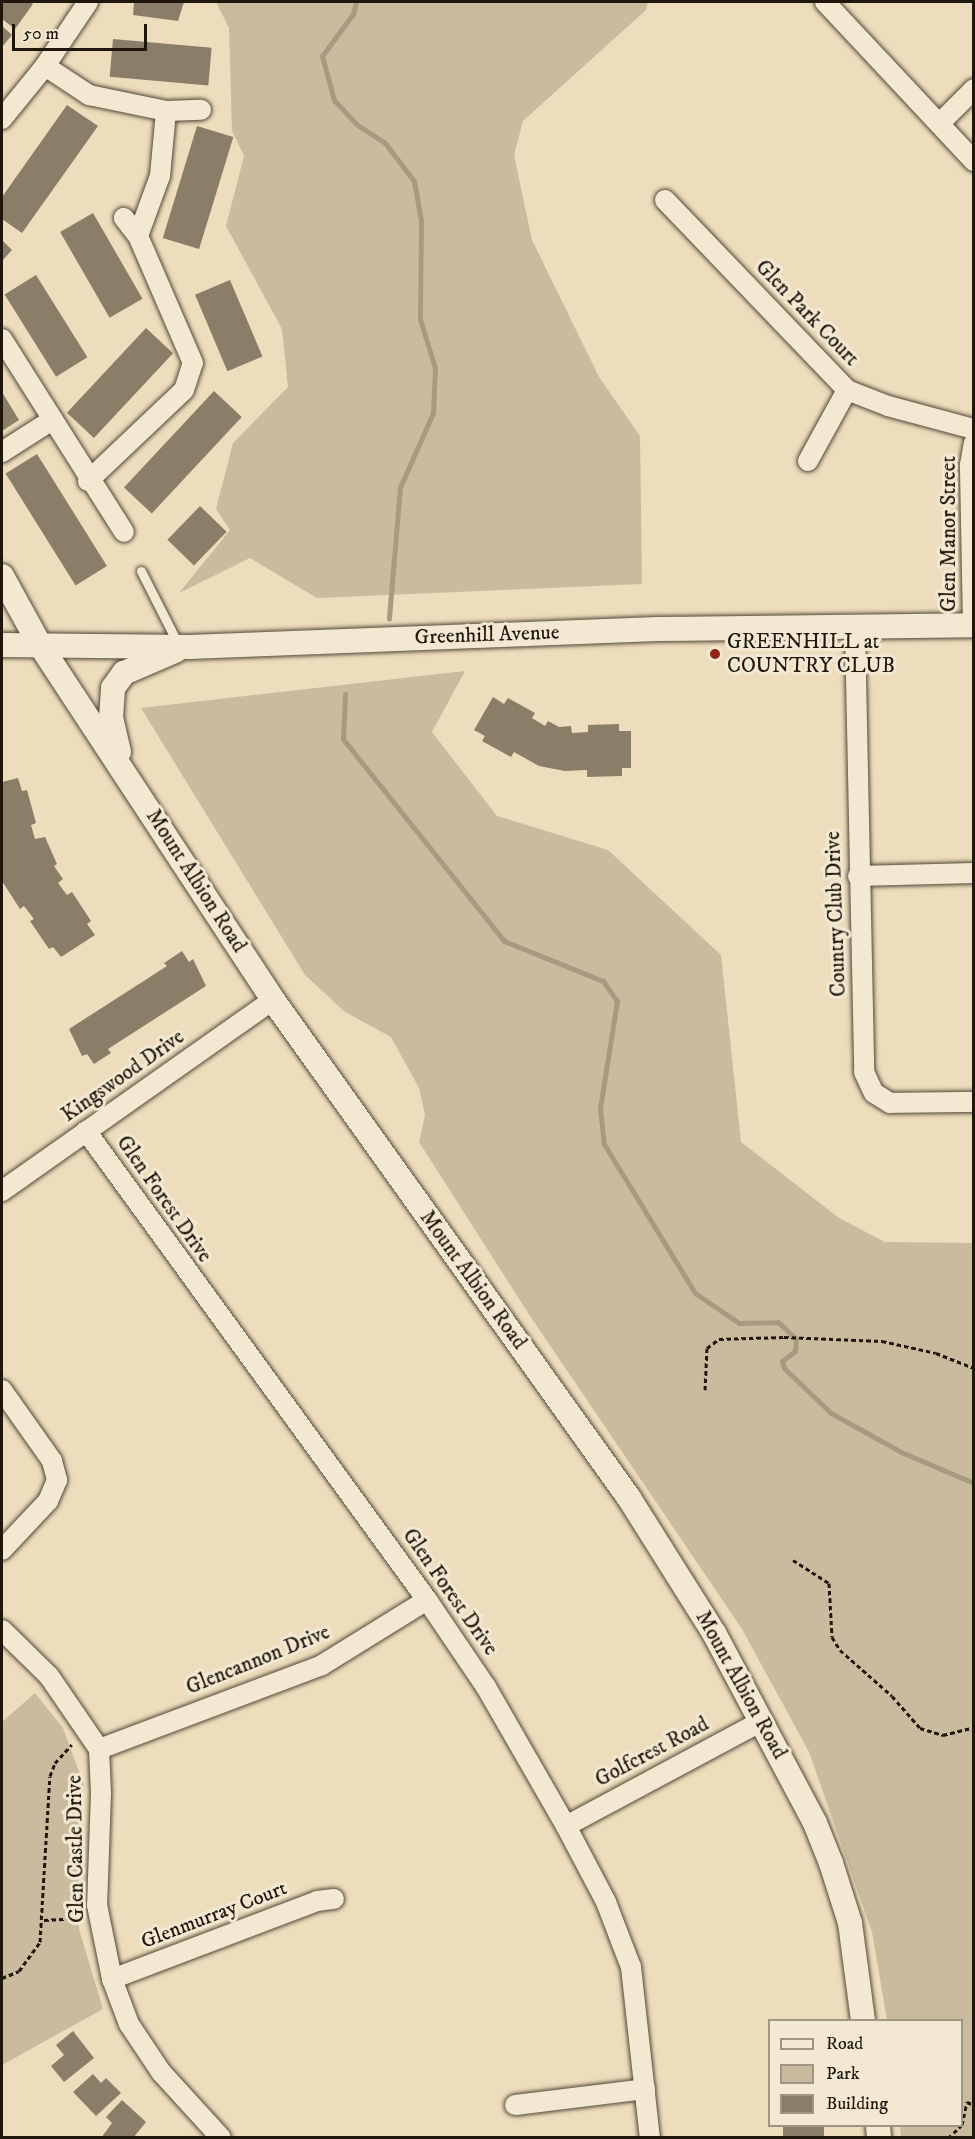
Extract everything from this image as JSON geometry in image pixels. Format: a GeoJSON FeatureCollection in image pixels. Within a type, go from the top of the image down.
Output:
{"type":"FeatureCollection","features":[{"type":"Feature","properties":{"kind":"street"},"geometry":{"type":"LineString","coordinates":[[4,111],[45,66],[88,2]]}},
{"type":"Feature","properties":{"kind":"street"},"geometry":{"type":"LineString","coordinates":[[825,2],[974,161]]}},
{"type":"Feature","properties":{"kind":"street"},"geometry":{"type":"LineString","coordinates":[[45,66],[88,95],[166,111],[201,110]]}},
{"type":"Feature","properties":{"kind":"street"},"geometry":{"type":"LineString","coordinates":[[940,123],[974,89]]}},
{"type":"Feature","properties":{"kind":"street"},"geometry":{"type":"LineString","coordinates":[[138,236],[160,176],[166,111]]}},
{"type":"Feature","properties":{"kind":"street","name":"Glen Park Court"},"geometry":{"type":"LineString","coordinates":[[665,200],[847,390],[888,406],[974,429]]}},
{"type":"Feature","properties":{"kind":"street"},"geometry":{"type":"LineString","coordinates":[[88,481],[184,390],[193,363],[138,236],[124,218]]}},
{"type":"Feature","properties":{"kind":"street"},"geometry":{"type":"LineString","coordinates":[[2,339],[88,481],[124,532]]}},
{"type":"Feature","properties":{"kind":"street"},"geometry":{"type":"LineString","coordinates":[[808,461],[847,390]]}},
{"type":"Feature","properties":{"kind":"street"},"geometry":{"type":"LineString","coordinates":[[2,452],[52,420]]}},
{"type":"Feature","properties":{"kind":"street","name":"Glen Manor Street"},"geometry":{"type":"LineString","coordinates":[[973,625],[970,465],[974,442]]}},
{"type":"Feature","properties":{"kind":"street","name":"Mount Albion Road"},"geometry":{"type":"LineString","coordinates":[[2,576],[40,645],[122,766],[273,1000],[629,1498],[714,1633],[815,1822],[831,1863],[850,1923],[864,2019]]}},
{"type":"Feature","properties":{"kind":"street","name":"Greenhill Avenue"},"geometry":{"type":"LineString","coordinates":[[2,645],[184,646],[658,629],[855,629],[973,625]]}},
{"type":"Feature","properties":{"kind":"street","name":"Country Club Drive"},"geometry":{"type":"LineString","coordinates":[[855,629],[858,876],[867,1083],[874,1093],[890,1103],[974,1102]]}},
{"type":"Feature","properties":{"kind":"street"},"geometry":{"type":"LineString","coordinates":[[122,766],[111,718],[113,688],[124,673],[184,646]]}},
{"type":"Feature","properties":{"kind":"street"},"geometry":{"type":"LineString","coordinates":[[858,876],[974,873]]}},
{"type":"Feature","properties":{"kind":"street","name":"Kingswood Drive"},"geometry":{"type":"LineString","coordinates":[[2,1191],[273,1000]]}},
{"type":"Feature","properties":{"kind":"street","name":"Glen Forest Drive"},"geometry":{"type":"LineString","coordinates":[[86,1131],[427,1600],[486,1687],[566,1826],[606,1902],[632,1966],[650,2138]]}},
{"type":"Feature","properties":{"kind":"street"},"geometry":{"type":"LineString","coordinates":[[2,1390],[52,1461],[57,1480],[48,1501],[2,1550]]}},
{"type":"Feature","properties":{"kind":"street","name":"Glencannon Drive"},"geometry":{"type":"LineString","coordinates":[[99,1749],[322,1665],[427,1600]]}},
{"type":"Feature","properties":{"kind":"street","name":"Glen Castle Drive"},"geometry":{"type":"LineString","coordinates":[[2,1630],[49,1676],[99,1749],[99,1917],[112,1980],[129,2024],[161,2072],[221,2138]]}},
{"type":"Feature","properties":{"kind":"street","name":"Golfcrest Road"},"geometry":{"type":"LineString","coordinates":[[566,1826],[762,1721]]}},
{"type":"Feature","properties":{"kind":"street","name":"Glenmurray Court"},"geometry":{"type":"LineString","coordinates":[[112,1980],[317,1901],[334,1899]]}},
{"type":"Feature","properties":{"kind":"street"},"geometry":{"type":"LineString","coordinates":[[515,2105],[645,2090]]}},
{"type":"Feature","properties":{"kind":"lane"},"geometry":{"type":"LineString","coordinates":[[141,571],[184,646]]}},
{"type":"Feature","properties":{"kind":"path"},"geometry":{"type":"LineString","coordinates":[[705,1390],[707,1348],[719,1339],[784,1337],[882,1341],[936,1353],[974,1368]]}},
{"type":"Feature","properties":{"kind":"path"},"geometry":{"type":"LineString","coordinates":[[793,1560],[829,1583],[832,1637],[840,1650],[892,1696],[920,1728],[942,1735],[974,1727]]}},
{"type":"Feature","properties":{"kind":"path"},"geometry":{"type":"LineString","coordinates":[[2,1978],[14,1975],[34,1953],[44,1920],[50,1776],[63,1753],[87,1730]]}},
{"type":"Feature","properties":{"kind":"path"},"geometry":{"type":"LineString","coordinates":[[44,1920],[99,1917]]}},
{"type":"Feature","properties":{"kind":"path"},"geometry":{"type":"LineString","coordinates":[[963,2117],[967,2102],[974,2105]]}},
{"type":"Feature","properties":{"kind":"path"},"geometry":{"type":"LineString","coordinates":[[948,2138],[959,2127]]}},
{"type":"Feature","properties":{"kind":"green space"},"geometry":{"type":"Polygon","coordinates":[[[216,2],[648,2],[646,10],[523,121],[514,155],[532,240],[599,377],[640,436],[642,584],[317,598],[250,558],[179,593],[230,530],[216,509],[233,443],[288,387],[282,329],[226,226],[244,156],[232,131],[229,28],[216,2]]]}},
{"type":"Feature","properties":{"kind":"green space"},"geometry":{"type":"Polygon","coordinates":[[[465,671],[432,732],[497,816],[608,850],[721,955],[741,1142],[839,1218],[885,1242],[973,1243],[973,2137],[901,2137],[900,2127],[963,2127],[963,2019],[887,2019],[872,1932],[809,1752],[742,1629],[530,1316],[419,1142],[425,1115],[419,1088],[391,1037],[345,1012],[305,975],[141,708],[465,671]]]}},
{"type":"Feature","properties":{"kind":"green space"},"geometry":{"type":"Polygon","coordinates":[[[35,1693],[63,1728],[84,1785],[78,1840],[79,1929],[103,2009],[2,2065],[2,1722],[35,1693]]]}},
{"type":"Feature","properties":{"kind":"building"},"geometry":{"type":"Polygon","coordinates":[[[2,2],[33,4],[15,29],[2,19],[2,2]]]}},
{"type":"Feature","properties":{"kind":"building"},"geometry":{"type":"Polygon","coordinates":[[[134,2],[184,2],[178,21],[133,15],[134,2]]]}},
{"type":"Feature","properties":{"kind":"building"},"geometry":{"type":"Polygon","coordinates":[[[2,26],[12,35],[2,47],[2,26]]]}},
{"type":"Feature","properties":{"kind":"building"},"geometry":{"type":"Polygon","coordinates":[[[113,39],[212,48],[208,85],[110,77],[113,39]]]}},
{"type":"Feature","properties":{"kind":"building"},"geometry":{"type":"Polygon","coordinates":[[[67,105],[98,126],[22,233],[2,219],[2,197],[67,105]]]}},
{"type":"Feature","properties":{"kind":"building"},"geometry":{"type":"Polygon","coordinates":[[[197,126],[233,137],[199,249],[163,238],[197,126]]]}},
{"type":"Feature","properties":{"kind":"building"},"geometry":{"type":"Polygon","coordinates":[[[93,213],[143,299],[110,318],[60,232],[93,213]]]}},
{"type":"Feature","properties":{"kind":"building"},"geometry":{"type":"Polygon","coordinates":[[[2,240],[12,250],[2,261],[2,240]]]}},
{"type":"Feature","properties":{"kind":"building"},"geometry":{"type":"Polygon","coordinates":[[[36,275],[87,357],[56,377],[5,295],[36,275]]]}},
{"type":"Feature","properties":{"kind":"building"},"geometry":{"type":"Polygon","coordinates":[[[230,280],[262,356],[227,371],[195,295],[230,280]]]}},
{"type":"Feature","properties":{"kind":"building"},"geometry":{"type":"Polygon","coordinates":[[[146,328],[173,353],[94,438],[67,413],[146,328]]]}},
{"type":"Feature","properties":{"kind":"building"},"geometry":{"type":"Polygon","coordinates":[[[214,391],[242,417],[152,513],[124,488],[214,391]]]}},
{"type":"Feature","properties":{"kind":"building"},"geometry":{"type":"Polygon","coordinates":[[[2,392],[19,420],[2,431],[2,392]]]}},
{"type":"Feature","properties":{"kind":"building"},"geometry":{"type":"Polygon","coordinates":[[[37,454],[107,566],[76,586],[6,474],[37,454]]]}},
{"type":"Feature","properties":{"kind":"building"},"geometry":{"type":"Polygon","coordinates":[[[200,506],[227,532],[194,566],[167,540],[200,506]]]}},
{"type":"Feature","properties":{"kind":"building"},"geometry":{"type":"Polygon","coordinates":[[[493,697],[504,704],[508,698],[535,713],[532,718],[545,726],[548,721],[559,727],[571,726],[572,733],[588,732],[588,725],[619,724],[619,731],[631,731],[631,768],[622,768],[622,776],[587,777],[587,770],[565,771],[539,766],[514,752],[511,757],[482,741],[485,736],[474,730],[493,697]]]}},
{"type":"Feature","properties":{"kind":"building"},"geometry":{"type":"Polygon","coordinates":[[[18,778],[22,791],[27,790],[36,823],[31,825],[35,839],[45,837],[57,864],[54,866],[63,879],[58,883],[67,895],[72,892],[91,921],[87,924],[95,935],[61,957],[53,947],[49,949],[30,921],[34,919],[24,906],[20,909],[2,881],[2,782],[18,778]]]}},
{"type":"Feature","properties":{"kind":"building"},"geometry":{"type":"Polygon","coordinates":[[[182,951],[189,962],[193,959],[206,986],[108,1049],[111,1053],[94,1064],[87,1054],[82,1056],[69,1029],[167,966],[164,963],[182,951]]]}},
{"type":"Feature","properties":{"kind":"building"},"geometry":{"type":"Polygon","coordinates":[[[73,2031],[94,2058],[64,2082],[51,2066],[64,2055],[56,2045],[73,2031]]]}},
{"type":"Feature","properties":{"kind":"building"},"geometry":{"type":"Polygon","coordinates":[[[93,2074],[101,2083],[106,2078],[121,2093],[96,2116],[73,2092],[93,2074]]]}},
{"type":"Feature","properties":{"kind":"building"},"geometry":{"type":"Polygon","coordinates":[[[122,2100],[146,2122],[133,2138],[101,2138],[112,2123],[106,2117],[122,2100]]]}},
{"type":"Feature","properties":{"kind":"building"},"geometry":{"type":"Polygon","coordinates":[[[783,2127],[824,2127],[824,2138],[783,2138],[783,2127]]]}},
{"type":"Feature","properties":{"kind":"waterway"},"geometry":{"type":"LineString","coordinates":[[356,2],[353,14],[322,56],[334,100],[356,124],[385,143],[414,181],[421,220],[420,319],[435,368],[433,413],[400,487],[389,619]]}},
{"type":"Feature","properties":{"kind":"waterway"},"geometry":{"type":"LineString","coordinates":[[345,694],[343,739],[504,941],[603,981],[617,1001],[600,1108],[604,1144],[695,1293],[739,1323],[778,1322],[796,1339],[795,1351],[782,1361],[784,1368],[831,1413],[901,1452],[974,1483]]}},
{"type":"Feature","properties":{"kind":"place","name":"GREENHILL at COUNTRY CLUB"},"geometry":{"type":"Point","coordinates":[715,654]}}]}
